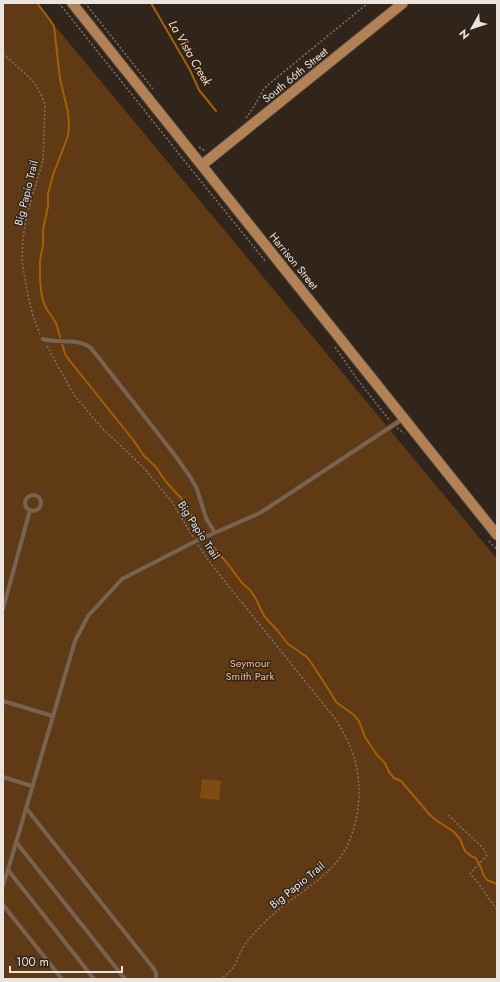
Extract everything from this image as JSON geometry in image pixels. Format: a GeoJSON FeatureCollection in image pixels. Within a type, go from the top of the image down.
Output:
{"type":"FeatureCollection","features":[{"type":"Feature","properties":{"kind":"main road","name":"Harrison Street"},"geometry":{"type":"LineString","coordinates":[[72,3],[404,418],[493,537]]}},
{"type":"Feature","properties":{"kind":"main road","name":"South 66th Street"},"geometry":{"type":"LineString","coordinates":[[202,165],[403,3]]}},
{"type":"Feature","properties":{"kind":"lane"},"geometry":{"type":"LineString","coordinates":[[43,339],[85,344],[91,348],[191,478],[197,489],[206,518],[214,533]]}},
{"type":"Feature","properties":{"kind":"lane"},"geometry":{"type":"LineString","coordinates":[[3,885],[75,641],[88,616],[122,578],[196,541],[260,513],[404,418]]}},
{"type":"Feature","properties":{"kind":"lane"},"geometry":{"type":"LineString","coordinates":[[3,609],[30,510]]}},
{"type":"Feature","properties":{"kind":"lane"},"geometry":{"type":"LineString","coordinates":[[3,701],[53,716]]}},
{"type":"Feature","properties":{"kind":"lane"},"geometry":{"type":"LineString","coordinates":[[3,777],[32,786]]}},
{"type":"Feature","properties":{"kind":"lane"},"geometry":{"type":"LineString","coordinates":[[26,808],[154,969],[156,979]]}},
{"type":"Feature","properties":{"kind":"lane"},"geometry":{"type":"LineString","coordinates":[[16,842],[125,979]]}},
{"type":"Feature","properties":{"kind":"lane"},"geometry":{"type":"LineString","coordinates":[[8,870],[94,979]]}},
{"type":"Feature","properties":{"kind":"lane"},"geometry":{"type":"LineString","coordinates":[[3,905],[62,979]]}},
{"type":"Feature","properties":{"kind":"path"},"geometry":{"type":"LineString","coordinates":[[59,3],[270,266]]}},
{"type":"Feature","properties":{"kind":"path"},"geometry":{"type":"LineString","coordinates":[[85,3],[154,91]]}},
{"type":"Feature","properties":{"kind":"path"},"geometry":{"type":"LineString","coordinates":[[245,120],[263,90],[269,84],[368,3]]}},
{"type":"Feature","properties":{"kind":"path","name":"Big Papio Trail"},"geometry":{"type":"LineString","coordinates":[[3,54],[36,85],[42,94],[45,106],[43,161],[27,214],[23,238],[22,261],[33,316],[43,339],[74,395],[101,427],[143,468],[172,502],[211,564],[337,721],[353,754],[359,788],[358,805],[356,822],[344,852],[334,865],[323,875],[267,920],[244,946],[231,970],[219,979]]}},
{"type":"Feature","properties":{"kind":"path"},"geometry":{"type":"LineString","coordinates":[[199,147],[204,150],[209,149]]}},
{"type":"Feature","properties":{"kind":"path"},"geometry":{"type":"LineString","coordinates":[[335,347],[363,388],[394,425],[406,435]]}},
{"type":"Feature","properties":{"kind":"path"},"geometry":{"type":"LineString","coordinates":[[493,537],[497,550]]}},
{"type":"Feature","properties":{"kind":"path"},"geometry":{"type":"LineString","coordinates":[[448,815],[483,848],[486,855],[470,874],[479,884],[497,910]]}},
{"type":"Feature","properties":{"kind":"green space","name":"Seymour Smith Park"},"geometry":{"type":"Polygon","coordinates":[[[3,3],[36,3],[497,559],[497,979],[3,979],[3,3]]]}},
{"type":"Feature","properties":{"kind":"building"},"geometry":{"type":"Polygon","coordinates":[[[202,779],[221,781],[219,800],[200,798],[202,779]]]}},
{"type":"Feature","properties":{"kind":"waterway"},"geometry":{"type":"LineString","coordinates":[[37,3],[54,26],[60,79],[68,112],[69,126],[68,136],[53,175],[48,194],[48,206],[43,230],[43,245],[40,260],[40,279],[43,300],[46,308],[56,323],[65,354],[134,441],[144,456],[155,466],[167,483],[181,498],[199,527]]}},
{"type":"Feature","properties":{"kind":"waterway","name":"La Vista Creek"},"geometry":{"type":"LineString","coordinates":[[151,3],[190,70],[199,90],[216,111]]}},
{"type":"Feature","properties":{"kind":"waterway"},"geometry":{"type":"LineString","coordinates":[[212,546],[242,583],[250,590],[264,616],[288,644],[307,657],[336,702],[354,715],[359,721],[365,737],[377,755],[385,763],[389,772],[394,778],[401,781],[430,815],[453,831],[460,839],[465,851],[476,858],[487,880],[497,884]]}}]}
